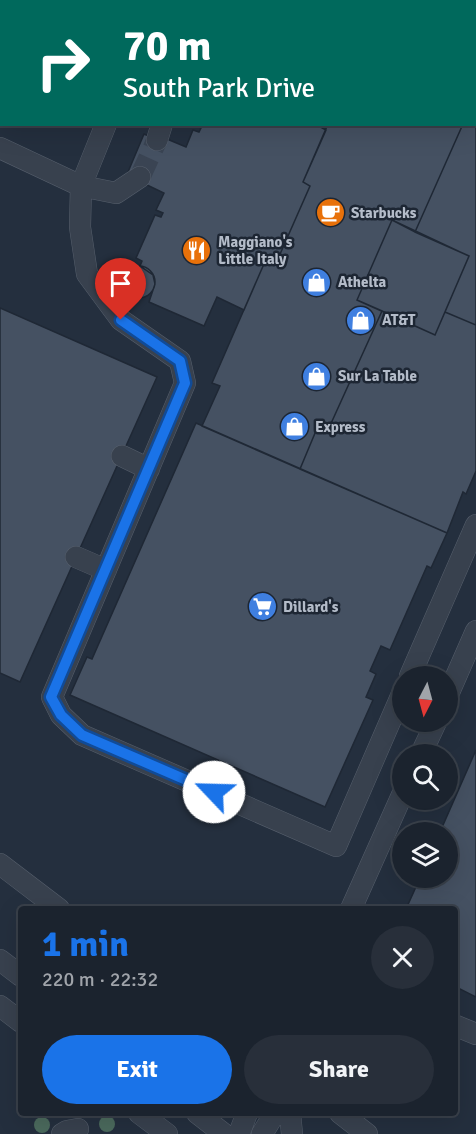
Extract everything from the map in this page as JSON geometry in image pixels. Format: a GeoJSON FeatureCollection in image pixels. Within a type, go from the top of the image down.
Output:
{"type":"FeatureCollection","features":[{"type":"Feature","properties":{"kind":"street"},"geometry":{"type":"LineString","coordinates":[[105,126],[81,186],[80,227],[87,274],[121,320],[180,361],[185,383],[51,697],[61,715],[82,735],[336,846],[392,717]]}},
{"type":"Feature","properties":{"kind":"street"},"geometry":{"type":"LineString","coordinates":[[0,148],[81,186],[116,193],[140,177]]}},
{"type":"Feature","properties":{"kind":"street"},"geometry":{"type":"LineString","coordinates":[[122,456],[148,469]]}},
{"type":"Feature","properties":{"kind":"street"},"geometry":{"type":"LineString","coordinates":[[414,666],[476,525]]}},
{"type":"Feature","properties":{"kind":"street"},"geometry":{"type":"LineString","coordinates":[[76,557],[106,570]]}},
{"type":"Feature","properties":{"kind":"street"},"geometry":{"type":"LineString","coordinates":[[458,684],[468,672],[476,631]]}},
{"type":"Feature","properties":{"kind":"street"},"geometry":{"type":"LineString","coordinates":[[352,906],[395,810]]}},
{"type":"Feature","properties":{"kind":"street"},"geometry":{"type":"LineString","coordinates":[[0,864],[56,906]]}},
{"type":"Feature","properties":{"kind":"street"},"geometry":{"type":"LineString","coordinates":[[0,960],[18,974]]}},
{"type":"Feature","properties":{"kind":"street"},"geometry":{"type":"LineString","coordinates":[[0,1006],[18,1020]]}},
{"type":"Feature","properties":{"kind":"street"},"geometry":{"type":"LineString","coordinates":[[458,1027],[476,1034]]}},
{"type":"Feature","properties":{"kind":"street"},"geometry":{"type":"LineString","coordinates":[[144,1116],[167,1134]]}},
{"type":"Feature","properties":{"kind":"street"},"geometry":{"type":"LineString","coordinates":[[202,1116],[224,1134]]}},
{"type":"Feature","properties":{"kind":"street"},"geometry":{"type":"LineString","coordinates":[[239,1134],[246,1116]]}},
{"type":"Feature","properties":{"kind":"street"},"geometry":{"type":"LineString","coordinates":[[262,1134],[273,1116]]}},
{"type":"Feature","properties":{"kind":"street"},"geometry":{"type":"LineString","coordinates":[[290,1116],[292,1134]]}},
{"type":"Feature","properties":{"kind":"street"},"geometry":{"type":"LineString","coordinates":[[344,1116],[367,1134]]}},
{"type":"Feature","properties":{"kind":"building"},"geometry":{"type":"Polygon","coordinates":[[[198,126],[319,126],[326,130],[303,182],[310,186],[277,261],[267,257],[244,310],[217,297],[204,326],[149,302],[155,284],[153,275],[140,266],[142,261],[136,258],[155,215],[161,217],[163,213],[156,210],[164,193],[145,184],[146,180],[128,172],[144,134],[165,143],[167,139],[186,147],[193,130],[199,132],[201,128],[198,126]]]}},
{"type":"Feature","properties":{"kind":"building"},"geometry":{"type":"Polygon","coordinates":[[[327,126],[462,126],[415,232],[392,220],[357,300],[382,311],[328,430],[318,426],[300,469],[202,426],[220,386],[212,383],[267,257],[277,261],[310,186],[303,182],[327,126]]]}},
{"type":"Feature","properties":{"kind":"building"},"geometry":{"type":"Polygon","coordinates":[[[462,126],[476,126],[476,325],[445,312],[469,256],[415,232],[462,126]]]}},
{"type":"Feature","properties":{"kind":"building"},"geometry":{"type":"Polygon","coordinates":[[[392,220],[469,256],[435,335],[357,300],[392,220]]]}},
{"type":"Feature","properties":{"kind":"building"},"geometry":{"type":"Polygon","coordinates":[[[139,266],[150,271],[155,282],[150,293],[139,298],[128,293],[123,282],[128,271],[139,266]]]}},
{"type":"Feature","properties":{"kind":"building"},"geometry":{"type":"Polygon","coordinates":[[[0,308],[157,377],[20,682],[0,673],[0,308]]]}},
{"type":"Feature","properties":{"kind":"building"},"geometry":{"type":"Polygon","coordinates":[[[382,311],[435,335],[445,312],[476,325],[476,471],[466,494],[463,492],[447,533],[300,469],[318,426],[328,430],[382,311]]]}},
{"type":"Feature","properties":{"kind":"building","name":"Dillard's"},"geometry":{"type":"Polygon","coordinates":[[[196,423],[447,533],[431,568],[427,566],[390,650],[381,646],[370,671],[376,674],[366,697],[373,700],[325,807],[70,695],[87,657],[92,659],[196,423]]]}},
{"type":"Feature","properties":{"kind":"building"},"geometry":{"type":"Polygon","coordinates":[[[476,750],[476,997],[458,988],[458,906],[407,906],[415,888],[458,888],[458,822],[444,822],[450,810],[458,810],[458,791],[476,750]]]}},
{"type":"Feature","properties":{"kind":"tunnel"},"geometry":{"type":"LineString","coordinates":[[140,177],[157,140]]}},
{"type":"Feature","properties":{"kind":"place","name":"Starbucks"},"geometry":{"type":"Point","coordinates":[330,213]}},
{"type":"Feature","properties":{"kind":"place","name":"Maggiano's Little Italy"},"geometry":{"type":"Point","coordinates":[197,251]}},
{"type":"Feature","properties":{"kind":"place","name":"Athelta"},"geometry":{"type":"Point","coordinates":[317,282]}},
{"type":"Feature","properties":{"kind":"place","name":"AT&T"},"geometry":{"type":"Point","coordinates":[361,320]}},
{"type":"Feature","properties":{"kind":"place","name":"Sur La Table"},"geometry":{"type":"Point","coordinates":[317,376]}},
{"type":"Feature","properties":{"kind":"place","name":"Express"},"geometry":{"type":"Point","coordinates":[294,427]}},
{"type":"Feature","properties":{"kind":"place","name":"Dillard's"},"geometry":{"type":"Point","coordinates":[262,607]}},
{"type":"Feature","properties":{"kind":"route"},"geometry":{"type":"LineString","coordinates":[[121,320],[180,361],[185,383],[51,697],[61,715],[82,735],[214,792]]}}]}
